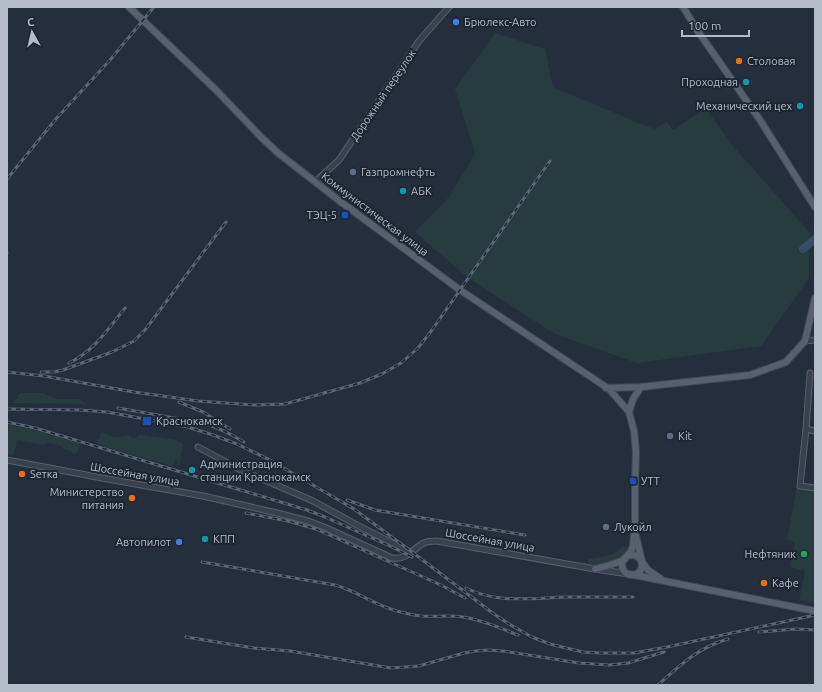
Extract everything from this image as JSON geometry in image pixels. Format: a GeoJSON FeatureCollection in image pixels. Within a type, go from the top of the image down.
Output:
{"type":"FeatureCollection","features":[{"type":"Feature","properties":{"kind":"main road","name":"Коммунистическая улица"},"geometry":{"type":"LineString","coordinates":[[129,7],[216,90],[270,146],[346,206],[460,290],[609,389],[629,412]]}},
{"type":"Feature","properties":{"kind":"main road"},"geometry":{"type":"LineString","coordinates":[[683,7],[697,30],[760,120],[815,207]]}},
{"type":"Feature","properties":{"kind":"main road"},"geometry":{"type":"LineString","coordinates":[[606,388],[641,387],[750,375],[786,362],[805,341],[815,298]]}},
{"type":"Feature","properties":{"kind":"main road"},"geometry":{"type":"LineString","coordinates":[[625,387],[629,388],[633,392],[633,399],[629,412],[634,432],[636,452],[635,532],[633,546],[624,560],[623,568],[625,572],[629,574],[637,574],[642,567],[635,532]]}},
{"type":"Feature","properties":{"kind":"main road"},"geometry":{"type":"LineString","coordinates":[[625,387],[621,388],[617,396],[621,403],[626,404],[631,402],[641,387]]}},
{"type":"Feature","properties":{"kind":"main road"},"geometry":{"type":"LineString","coordinates":[[595,569],[624,560],[630,556],[634,556],[638,557],[648,570],[664,581]]}},
{"type":"Feature","properties":{"kind":"main road","name":"Шоссейная улица"},"geometry":{"type":"LineString","coordinates":[[629,574],[815,611]]}},
{"type":"Feature","properties":{"kind":"street","name":"Дорожный переулок"},"geometry":{"type":"LineString","coordinates":[[315,182],[339,160],[419,41],[449,7]]}},
{"type":"Feature","properties":{"kind":"street"},"geometry":{"type":"LineString","coordinates":[[805,341],[815,340]]}},
{"type":"Feature","properties":{"kind":"street"},"geometry":{"type":"LineString","coordinates":[[810,373],[800,486],[815,488]]}},
{"type":"Feature","properties":{"kind":"street"},"geometry":{"type":"LineString","coordinates":[[806,429],[815,430]]}},
{"type":"Feature","properties":{"kind":"street"},"geometry":{"type":"LineString","coordinates":[[198,447],[239,469],[314,502],[408,551]]}},
{"type":"Feature","properties":{"kind":"street","name":"Шоссейная улица"},"geometry":{"type":"LineString","coordinates":[[7,460],[203,496],[277,513],[324,527],[392,558],[404,557],[424,543],[437,541],[629,574]]}},
{"type":"Feature","properties":{"kind":"green space"},"geometry":{"type":"Polygon","coordinates":[[[495,33],[545,49],[553,87],[641,124],[655,129],[667,122],[673,130],[702,111],[708,112],[734,147],[810,233],[809,278],[761,346],[637,363],[555,334],[468,278],[415,232],[449,197],[475,153],[455,89],[495,33]]]}},
{"type":"Feature","properties":{"kind":"green space"},"geometry":{"type":"Polygon","coordinates":[[[20,393],[44,393],[57,399],[79,399],[86,404],[14,403],[13,401],[17,399],[20,393]]]}},
{"type":"Feature","properties":{"kind":"green space"},"geometry":{"type":"Polygon","coordinates":[[[9,425],[31,429],[79,443],[80,446],[76,454],[54,444],[48,443],[43,445],[17,440],[14,454],[10,455],[7,452],[9,425]]]}},
{"type":"Feature","properties":{"kind":"green space"},"geometry":{"type":"Polygon","coordinates":[[[102,432],[115,437],[126,435],[133,439],[143,435],[176,440],[183,445],[179,467],[177,460],[175,460],[174,465],[172,466],[97,444],[97,440],[100,438],[102,432]]]}},
{"type":"Feature","properties":{"kind":"green space","name":"Нефтяник"},"geometry":{"type":"Polygon","coordinates":[[[797,488],[815,491],[815,602],[799,601],[805,571],[790,567],[795,542],[787,539],[797,488]]]}},
{"type":"Feature","properties":{"kind":"green space"},"geometry":{"type":"Polygon","coordinates":[[[623,546],[627,547],[628,550],[627,554],[623,557],[597,566],[589,564],[589,559],[612,554],[623,546]]]}},
{"type":"Feature","properties":{"kind":"waterway"},"geometry":{"type":"LineString","coordinates":[[803,249],[815,239]]}},
{"type":"Feature","properties":{"kind":"railway"},"geometry":{"type":"LineString","coordinates":[[7,179],[55,120],[110,60],[154,7]]}},
{"type":"Feature","properties":{"kind":"railway"},"geometry":{"type":"LineString","coordinates":[[7,372],[44,376],[134,392],[198,401],[254,405],[285,404],[360,383],[382,374],[401,363],[418,348],[550,161]]}},
{"type":"Feature","properties":{"kind":"railway"},"geometry":{"type":"LineString","coordinates":[[41,372],[63,370],[112,352],[134,341],[145,330],[226,222]]}},
{"type":"Feature","properties":{"kind":"railway"},"geometry":{"type":"LineString","coordinates":[[69,363],[93,346],[125,308]]}},
{"type":"Feature","properties":{"kind":"railway"},"geometry":{"type":"LineString","coordinates":[[179,402],[203,412],[230,429]]}},
{"type":"Feature","properties":{"kind":"railway"},"geometry":{"type":"LineString","coordinates":[[118,408],[202,423],[224,431],[244,442]]}},
{"type":"Feature","properties":{"kind":"railway"},"geometry":{"type":"LineString","coordinates":[[7,409],[107,412],[188,427],[237,444],[270,460],[354,509],[494,614],[532,637],[550,644],[583,652],[634,653],[815,615]]}},
{"type":"Feature","properties":{"kind":"railway"},"geometry":{"type":"LineString","coordinates":[[7,422],[35,428],[307,510],[412,557]]}},
{"type":"Feature","properties":{"kind":"railway"},"geometry":{"type":"LineString","coordinates":[[347,500],[375,510],[525,535]]}},
{"type":"Feature","properties":{"kind":"railway"},"geometry":{"type":"LineString","coordinates":[[246,513],[288,521],[316,529],[441,585],[465,598]]}},
{"type":"Feature","properties":{"kind":"railway"},"geometry":{"type":"LineString","coordinates":[[202,562],[335,585],[400,612],[421,616],[452,616],[470,618],[491,624],[518,635]]}},
{"type":"Feature","properties":{"kind":"railway"},"geometry":{"type":"LineString","coordinates":[[466,588],[490,596],[515,599],[633,597]]}},
{"type":"Feature","properties":{"kind":"railway"},"geometry":{"type":"LineString","coordinates":[[759,632],[796,629],[815,630]]}},
{"type":"Feature","properties":{"kind":"railway"},"geometry":{"type":"LineString","coordinates":[[186,637],[254,648],[290,651],[391,668],[419,666],[464,653],[488,650],[579,663],[609,665],[628,663],[664,652]]}},
{"type":"Feature","properties":{"kind":"railway"},"geometry":{"type":"LineString","coordinates":[[658,685],[682,664],[699,652],[718,642],[728,639]]}},
{"type":"Feature","properties":{"kind":"place","name":"Брюлекс-Авто"},"geometry":{"type":"Point","coordinates":[456,22]}},
{"type":"Feature","properties":{"kind":"place","name":"Столовая"},"geometry":{"type":"Point","coordinates":[739,61]}},
{"type":"Feature","properties":{"kind":"place","name":"Проходная"},"geometry":{"type":"Point","coordinates":[746,82]}},
{"type":"Feature","properties":{"kind":"place","name":"Механический цех"},"geometry":{"type":"Point","coordinates":[800,106]}},
{"type":"Feature","properties":{"kind":"place","name":"Газпромнефть"},"geometry":{"type":"Point","coordinates":[353,172]}},
{"type":"Feature","properties":{"kind":"place","name":"АБК"},"geometry":{"type":"Point","coordinates":[403,191]}},
{"type":"Feature","properties":{"kind":"place","name":"ТЭЦ-5"},"geometry":{"type":"Point","coordinates":[345,215]}},
{"type":"Feature","properties":{"kind":"place","name":"Краснокамск"},"geometry":{"type":"Point","coordinates":[147,421]}},
{"type":"Feature","properties":{"kind":"place","name":"Kit"},"geometry":{"type":"Point","coordinates":[670,436]}},
{"type":"Feature","properties":{"kind":"place","name":"Администрация станции Краснокамск"},"geometry":{"type":"Point","coordinates":[192,470]}},
{"type":"Feature","properties":{"kind":"place","name":"Sетка"},"geometry":{"type":"Point","coordinates":[22,474]}},
{"type":"Feature","properties":{"kind":"place","name":"УТТ"},"geometry":{"type":"Point","coordinates":[633,481]}},
{"type":"Feature","properties":{"kind":"place","name":"Министерство питания"},"geometry":{"type":"Point","coordinates":[132,498]}},
{"type":"Feature","properties":{"kind":"place","name":"Лукойл"},"geometry":{"type":"Point","coordinates":[606,527]}},
{"type":"Feature","properties":{"kind":"place","name":"КПП"},"geometry":{"type":"Point","coordinates":[205,539]}},
{"type":"Feature","properties":{"kind":"place","name":"Автопилот"},"geometry":{"type":"Point","coordinates":[179,542]}},
{"type":"Feature","properties":{"kind":"place","name":"Нефтяник"},"geometry":{"type":"Point","coordinates":[804,554]}},
{"type":"Feature","properties":{"kind":"place","name":"Кафе"},"geometry":{"type":"Point","coordinates":[764,583]}}]}
